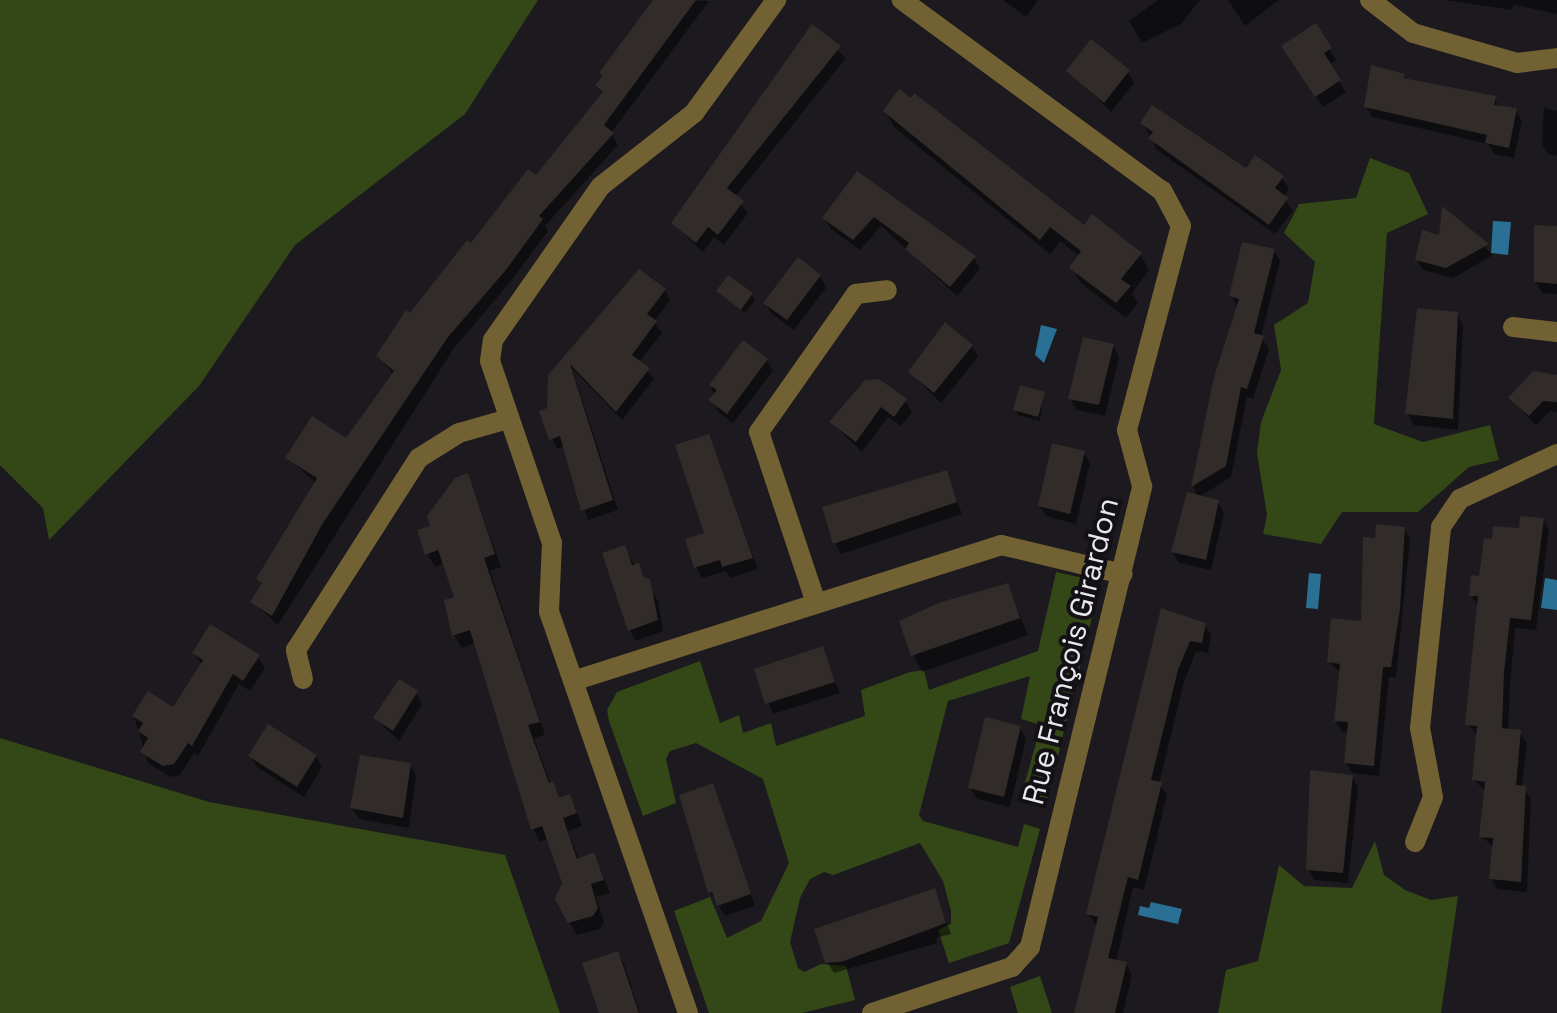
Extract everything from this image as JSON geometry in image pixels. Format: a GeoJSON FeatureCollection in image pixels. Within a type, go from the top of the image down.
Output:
{"type":"FeatureCollection","features":[{"type":"Feature","properties":{"kind":"street"},"geometry":{"type":"LineString","coordinates":[[688,1013],[576,680],[549,611],[552,543],[490,361],[493,340],[601,186],[694,113],[776,0]]}},
{"type":"Feature","properties":{"kind":"street","name":"Rue François Girardon"},"geometry":{"type":"LineString","coordinates":[[872,1013],[1012,967],[1030,947],[1142,486],[1127,430],[1181,226],[1162,191],[902,0]]}},
{"type":"Feature","properties":{"kind":"street"},"geometry":{"type":"LineString","coordinates":[[1370,0],[1413,33],[1517,63],[1557,58]]}},
{"type":"Feature","properties":{"kind":"street"},"geometry":{"type":"LineString","coordinates":[[815,600],[759,432],[856,294],[887,290]]}},
{"type":"Feature","properties":{"kind":"street"},"geometry":{"type":"LineString","coordinates":[[1513,327],[1557,332]]}},
{"type":"Feature","properties":{"kind":"street"},"geometry":{"type":"LineString","coordinates":[[303,679],[296,650],[419,458],[459,433],[508,419]]}},
{"type":"Feature","properties":{"kind":"street"},"geometry":{"type":"LineString","coordinates":[[1415,842],[1433,797],[1420,728],[1441,527],[1460,499],[1557,454]]}},
{"type":"Feature","properties":{"kind":"street"},"geometry":{"type":"LineString","coordinates":[[576,680],[815,600],[1001,545],[1123,574]]}},
{"type":"Feature","properties":{"kind":"green space"},"geometry":{"type":"Polygon","coordinates":[[[0,0],[538,0],[465,114],[295,245],[199,386],[49,540],[43,508],[0,465],[0,0]]]}},
{"type":"Feature","properties":{"kind":"green space"},"geometry":{"type":"Polygon","coordinates":[[[1370,158],[1409,173],[1428,214],[1387,233],[1374,424],[1423,442],[1490,425],[1499,460],[1469,467],[1418,512],[1342,512],[1321,544],[1263,534],[1267,515],[1257,453],[1261,422],[1281,370],[1274,325],[1308,303],[1315,262],[1284,233],[1299,204],[1356,198],[1370,158]]]}},
{"type":"Feature","properties":{"kind":"green space"},"geometry":{"type":"Polygon","coordinates":[[[1056,572],[1092,580],[1095,605],[1046,805],[1021,797],[1041,725],[1021,719],[1030,676],[948,701],[919,815],[923,821],[1018,847],[1024,824],[1040,829],[1009,943],[949,963],[938,930],[951,924],[951,911],[943,881],[920,843],[833,875],[824,872],[810,879],[800,898],[790,942],[798,968],[804,972],[821,964],[846,966],[855,1000],[802,1013],[709,1013],[674,911],[710,897],[727,938],[761,921],[789,863],[763,779],[696,743],[670,751],[666,759],[676,803],[643,816],[609,721],[607,710],[617,692],[700,661],[720,723],[739,715],[743,733],[771,723],[776,746],[865,716],[861,690],[910,672],[924,670],[929,690],[1038,651],[1056,572]]]}},
{"type":"Feature","properties":{"kind":"green space"},"geometry":{"type":"Polygon","coordinates":[[[0,738],[209,802],[505,855],[560,1013],[0,1013],[0,738]]]}},
{"type":"Feature","properties":{"kind":"green space"},"geometry":{"type":"Polygon","coordinates":[[[1375,841],[1384,875],[1405,890],[1431,900],[1458,896],[1441,1013],[1218,1013],[1226,970],[1258,961],[1279,865],[1304,886],[1352,888],[1375,841]]]}},
{"type":"Feature","properties":{"kind":"green space"},"geometry":{"type":"Polygon","coordinates":[[[1040,976],[1052,1013],[1018,1013],[1010,987],[1040,976]]]}},
{"type":"Feature","properties":{"kind":"water"},"geometry":{"type":"Polygon","coordinates":[[[1493,221],[1511,222],[1508,255],[1491,253],[1493,221]]]}},
{"type":"Feature","properties":{"kind":"water"},"geometry":{"type":"Polygon","coordinates":[[[1041,325],[1057,329],[1044,363],[1035,355],[1041,325]]]}},
{"type":"Feature","properties":{"kind":"water"},"geometry":{"type":"Polygon","coordinates":[[[1309,573],[1321,574],[1318,609],[1306,608],[1309,573]]]}},
{"type":"Feature","properties":{"kind":"water"},"geometry":{"type":"Polygon","coordinates":[[[1545,578],[1557,580],[1557,610],[1541,608],[1545,578]]]}},
{"type":"Feature","properties":{"kind":"water"},"geometry":{"type":"Polygon","coordinates":[[[1151,902],[1182,909],[1178,924],[1138,915],[1140,906],[1149,908],[1151,902]]]}},
{"type":"Feature","properties":{"kind":"building"},"geometry":{"type":"Polygon","coordinates":[[[653,0],[696,0],[604,125],[614,133],[539,216],[543,219],[506,270],[448,337],[323,523],[272,616],[250,602],[262,583],[256,579],[317,478],[285,458],[312,416],[346,438],[394,371],[376,356],[406,310],[410,313],[467,240],[471,243],[528,169],[536,175],[603,92],[595,85],[603,76],[599,73],[653,0]]]}},
{"type":"Feature","properties":{"kind":"building"},"geometry":{"type":"Polygon","coordinates":[[[1316,23],[1332,48],[1324,53],[1341,80],[1315,97],[1281,46],[1316,23]]]}},
{"type":"Feature","properties":{"kind":"building"},"geometry":{"type":"Polygon","coordinates":[[[812,24],[841,46],[727,188],[744,201],[718,235],[708,227],[696,243],[671,223],[812,24]]]}},
{"type":"Feature","properties":{"kind":"building"},"geometry":{"type":"Polygon","coordinates":[[[1091,39],[1130,70],[1104,103],[1066,71],[1091,39]]]}},
{"type":"Feature","properties":{"kind":"building"},"geometry":{"type":"Polygon","coordinates":[[[1371,65],[1405,74],[1403,78],[1496,96],[1494,105],[1517,108],[1509,148],[1485,143],[1487,135],[1364,107],[1371,65]]]}},
{"type":"Feature","properties":{"kind":"building"},"geometry":{"type":"Polygon","coordinates":[[[899,89],[911,98],[914,93],[1084,225],[1092,214],[1142,253],[1121,279],[1131,286],[1116,303],[1069,268],[1081,251],[1050,227],[1040,240],[883,111],[899,89]]]}},
{"type":"Feature","properties":{"kind":"building"},"geometry":{"type":"Polygon","coordinates":[[[1152,105],[1246,168],[1255,155],[1284,176],[1275,188],[1288,198],[1269,225],[1148,138],[1153,132],[1140,123],[1152,105]]]}},
{"type":"Feature","properties":{"kind":"building"},"geometry":{"type":"Polygon","coordinates":[[[857,171],[976,256],[950,287],[905,249],[909,243],[874,217],[853,240],[822,218],[857,171]]]}},
{"type":"Feature","properties":{"kind":"building"},"geometry":{"type":"Polygon","coordinates":[[[1442,206],[1489,244],[1446,268],[1415,260],[1422,230],[1439,235],[1442,206]]]}},
{"type":"Feature","properties":{"kind":"building"},"geometry":{"type":"Polygon","coordinates":[[[1534,225],[1557,226],[1557,284],[1534,282],[1534,225]]]}},
{"type":"Feature","properties":{"kind":"building"},"geometry":{"type":"Polygon","coordinates":[[[1242,242],[1275,249],[1254,333],[1264,336],[1247,389],[1241,387],[1226,466],[1191,487],[1214,377],[1239,299],[1229,296],[1242,242]]]}},
{"type":"Feature","properties":{"kind":"building"},"geometry":{"type":"Polygon","coordinates":[[[798,257],[821,275],[787,320],[763,303],[798,257]]]}},
{"type":"Feature","properties":{"kind":"building"},"geometry":{"type":"Polygon","coordinates":[[[639,269],[666,289],[647,314],[657,321],[632,355],[650,368],[616,412],[570,364],[613,500],[581,511],[560,436],[549,440],[539,411],[547,408],[548,375],[639,269]]]}},
{"type":"Feature","properties":{"kind":"building"},"geometry":{"type":"Polygon","coordinates":[[[728,275],[753,293],[741,310],[716,291],[728,275]]]}},
{"type":"Feature","properties":{"kind":"building"},"geometry":{"type":"Polygon","coordinates":[[[1417,308],[1458,312],[1453,419],[1405,414],[1417,308]]]}},
{"type":"Feature","properties":{"kind":"building"},"geometry":{"type":"Polygon","coordinates":[[[945,322],[973,345],[934,393],[908,372],[945,322]]]}},
{"type":"Feature","properties":{"kind":"building"},"geometry":{"type":"Polygon","coordinates":[[[1083,337],[1114,344],[1099,405],[1068,399],[1083,337]]]}},
{"type":"Feature","properties":{"kind":"building"},"geometry":{"type":"Polygon","coordinates":[[[743,340],[768,359],[727,414],[708,400],[717,390],[709,385],[743,340]]]}},
{"type":"Feature","properties":{"kind":"building"},"geometry":{"type":"Polygon","coordinates":[[[1533,371],[1557,375],[1557,402],[1543,401],[1529,416],[1508,398],[1533,371]]]}},
{"type":"Feature","properties":{"kind":"building"},"geometry":{"type":"Polygon","coordinates":[[[879,379],[907,399],[894,417],[881,407],[856,442],[829,422],[865,380],[879,379]]]}},
{"type":"Feature","properties":{"kind":"building"},"geometry":{"type":"Polygon","coordinates":[[[1020,385],[1045,392],[1038,417],[1013,410],[1020,385]]]}},
{"type":"Feature","properties":{"kind":"building"},"geometry":{"type":"Polygon","coordinates":[[[709,434],[753,558],[722,567],[720,560],[694,568],[685,539],[704,533],[675,445],[709,434]]]}},
{"type":"Feature","properties":{"kind":"building"},"geometry":{"type":"Polygon","coordinates":[[[1052,443],[1085,451],[1070,514],[1038,506],[1052,443]]]}},
{"type":"Feature","properties":{"kind":"building"},"geometry":{"type":"Polygon","coordinates":[[[947,470],[957,502],[833,544],[822,507],[947,470]]]}},
{"type":"Feature","properties":{"kind":"building"},"geometry":{"type":"Polygon","coordinates":[[[468,473],[495,554],[484,558],[540,722],[528,725],[549,783],[553,781],[559,798],[570,794],[577,813],[563,818],[577,859],[594,852],[604,880],[591,884],[598,908],[593,916],[568,923],[555,899],[562,883],[542,826],[531,830],[470,630],[452,636],[444,600],[454,597],[438,550],[425,555],[417,530],[430,526],[427,516],[455,478],[468,473]]]}},
{"type":"Feature","properties":{"kind":"building"},"geometry":{"type":"Polygon","coordinates":[[[1187,492],[1219,500],[1206,560],[1171,552],[1187,492]]]}},
{"type":"Feature","properties":{"kind":"building"},"geometry":{"type":"Polygon","coordinates":[[[1520,516],[1544,518],[1531,620],[1510,618],[1504,673],[1502,728],[1521,730],[1516,785],[1526,786],[1521,882],[1489,879],[1493,838],[1479,837],[1485,782],[1472,780],[1477,726],[1465,725],[1478,596],[1469,596],[1471,575],[1479,576],[1484,538],[1492,539],[1493,526],[1519,528],[1520,516]]]}},
{"type":"Feature","properties":{"kind":"building"},"geometry":{"type":"Polygon","coordinates":[[[1376,524],[1405,527],[1400,609],[1391,667],[1383,667],[1374,766],[1344,763],[1348,722],[1334,721],[1340,664],[1327,662],[1331,618],[1361,621],[1363,537],[1375,538],[1376,524]]]}},
{"type":"Feature","properties":{"kind":"building"},"geometry":{"type":"Polygon","coordinates":[[[625,545],[632,565],[639,563],[643,577],[650,579],[658,620],[628,631],[602,553],[625,545]]]}},
{"type":"Feature","properties":{"kind":"building"},"geometry":{"type":"Polygon","coordinates":[[[1008,583],[1020,618],[911,656],[899,621],[941,602],[1008,583]]]}},
{"type":"Feature","properties":{"kind":"building"},"geometry":{"type":"Polygon","coordinates":[[[1161,608],[1206,623],[1202,643],[1190,641],[1178,670],[1151,780],[1162,782],[1138,880],[1128,877],[1108,958],[1127,962],[1115,1013],[1074,1013],[1098,917],[1086,914],[1161,608]]]}},
{"type":"Feature","properties":{"kind":"building"},"geometry":{"type":"Polygon","coordinates":[[[210,624],[260,655],[243,681],[233,674],[192,746],[188,743],[174,764],[163,766],[140,752],[148,738],[138,731],[143,723],[132,716],[148,691],[173,707],[203,660],[192,653],[210,624]]]}},
{"type":"Feature","properties":{"kind":"building"},"geometry":{"type":"Polygon","coordinates":[[[823,646],[835,682],[765,704],[754,669],[823,646]]]}},
{"type":"Feature","properties":{"kind":"building"},"geometry":{"type":"Polygon","coordinates":[[[399,679],[418,691],[393,731],[373,718],[399,679]]]}},
{"type":"Feature","properties":{"kind":"building"},"geometry":{"type":"Polygon","coordinates":[[[985,717],[1021,726],[1004,797],[968,788],[985,717]]]}},
{"type":"Feature","properties":{"kind":"building"},"geometry":{"type":"Polygon","coordinates":[[[268,724],[317,755],[297,787],[248,756],[268,724]]]}},
{"type":"Feature","properties":{"kind":"building"},"geometry":{"type":"Polygon","coordinates":[[[360,755],[411,763],[403,818],[350,808],[360,755]]]}},
{"type":"Feature","properties":{"kind":"building"},"geometry":{"type":"Polygon","coordinates":[[[1310,770],[1353,775],[1343,873],[1306,870],[1310,770]]]}},
{"type":"Feature","properties":{"kind":"building"},"geometry":{"type":"Polygon","coordinates":[[[713,783],[751,894],[717,906],[712,892],[708,893],[679,795],[713,783]]]}},
{"type":"Feature","properties":{"kind":"building"},"geometry":{"type":"Polygon","coordinates":[[[935,888],[946,923],[841,962],[825,963],[814,929],[935,888]]]}},
{"type":"Feature","properties":{"kind":"building"},"geometry":{"type":"Polygon","coordinates":[[[618,951],[639,1013],[599,1013],[582,963],[618,951]]]}}]}
